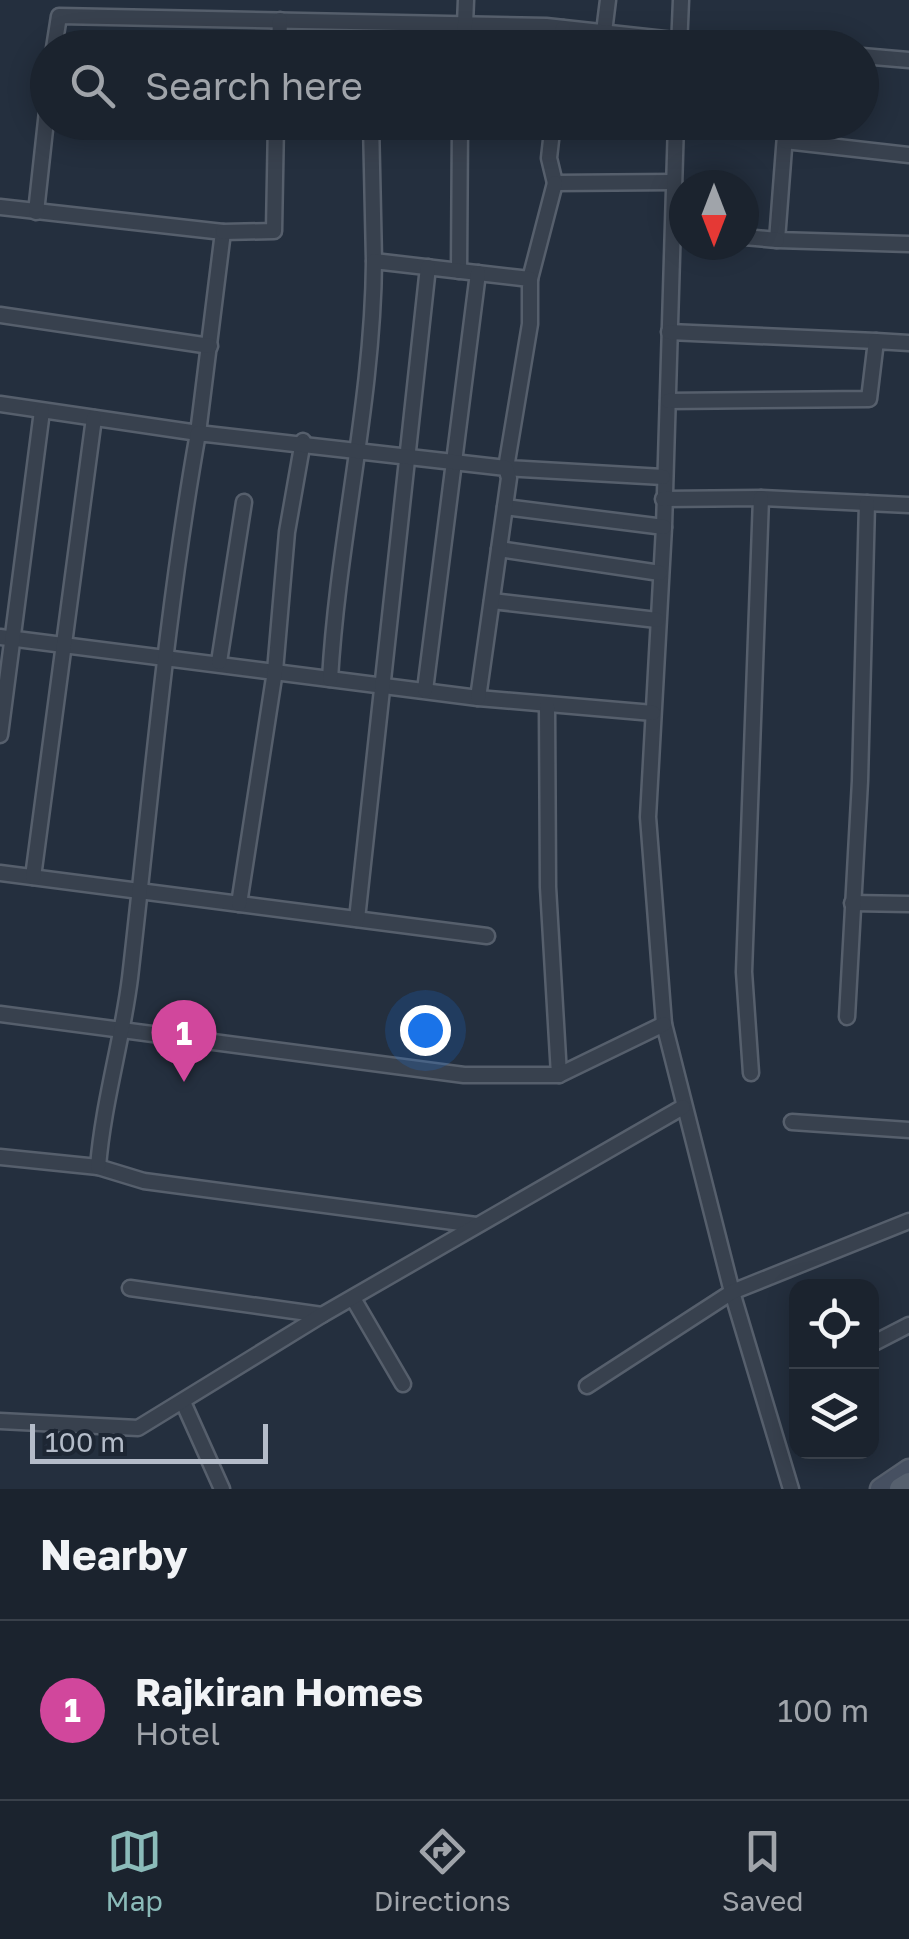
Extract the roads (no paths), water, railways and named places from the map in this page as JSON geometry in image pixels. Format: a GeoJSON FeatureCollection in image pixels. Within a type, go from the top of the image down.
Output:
{"type":"FeatureCollection","features":[{"type":"Feature","properties":{"kind":"main road"},"geometry":{"type":"LineString","coordinates":[[880,1489],[909,1470]]}},
{"type":"Feature","properties":{"kind":"main road"},"geometry":{"type":"LineString","coordinates":[[902,1489],[909,1484]]}},
{"type":"Feature","properties":{"kind":"street"},"geometry":{"type":"LineString","coordinates":[[465,30],[466,0]]}},
{"type":"Feature","properties":{"kind":"street"},"geometry":{"type":"LineString","coordinates":[[604,30],[608,0]]}},
{"type":"Feature","properties":{"kind":"street"},"geometry":{"type":"LineString","coordinates":[[680,30],[681,0]]}},
{"type":"Feature","properties":{"kind":"street"},"geometry":{"type":"LineString","coordinates":[[59,8],[584,30]]}},
{"type":"Feature","properties":{"kind":"street"},"geometry":{"type":"LineString","coordinates":[[280,20],[280,30]]}},
{"type":"Feature","properties":{"kind":"street"},"geometry":{"type":"LineString","coordinates":[[879,57],[909,60]]}},
{"type":"Feature","properties":{"kind":"street"},"geometry":{"type":"LineString","coordinates":[[36,212],[44,140]]}},
{"type":"Feature","properties":{"kind":"street"},"geometry":{"type":"LineString","coordinates":[[0,206],[223,232],[274,231],[276,140]]}},
{"type":"Feature","properties":{"kind":"street"},"geometry":{"type":"LineString","coordinates":[[330,679],[334,601],[359,448],[373,329],[372,140]]}},
{"type":"Feature","properties":{"kind":"street"},"geometry":{"type":"LineString","coordinates":[[460,140],[460,270]]}},
{"type":"Feature","properties":{"kind":"street"},"geometry":{"type":"LineString","coordinates":[[478,698],[510,478],[506,468],[530,324],[530,279],[555,183],[549,158],[551,140]]}},
{"type":"Feature","properties":{"kind":"street"},"geometry":{"type":"LineString","coordinates":[[674,170],[675,140]]}},
{"type":"Feature","properties":{"kind":"street"},"geometry":{"type":"LineString","coordinates":[[777,240],[785,140],[909,156]]}},
{"type":"Feature","properties":{"kind":"street"},"geometry":{"type":"LineString","coordinates":[[555,183],[669,182]]}},
{"type":"Feature","properties":{"kind":"street"},"geometry":{"type":"LineString","coordinates":[[98,1166],[101,1130],[124,1030],[165,655],[223,232]]}},
{"type":"Feature","properties":{"kind":"street"},"geometry":{"type":"LineString","coordinates":[[759,238],[909,244]]}},
{"type":"Feature","properties":{"kind":"street"},"geometry":{"type":"LineString","coordinates":[[374,260],[530,279]]}},
{"type":"Feature","properties":{"kind":"street"},"geometry":{"type":"LineString","coordinates":[[677,260],[670,332],[648,818],[664,1024],[732,1292],[792,1489]]}},
{"type":"Feature","properties":{"kind":"street"},"geometry":{"type":"LineString","coordinates":[[357,919],[428,267]]}},
{"type":"Feature","properties":{"kind":"street"},"geometry":{"type":"LineString","coordinates":[[426,690],[478,273]]}},
{"type":"Feature","properties":{"kind":"street"},"geometry":{"type":"LineString","coordinates":[[0,315],[210,346]]}},
{"type":"Feature","properties":{"kind":"street"},"geometry":{"type":"LineString","coordinates":[[670,332],[909,343]]}},
{"type":"Feature","properties":{"kind":"street"},"geometry":{"type":"LineString","coordinates":[[668,401],[869,399],[876,341]]}},
{"type":"Feature","properties":{"kind":"street"},"geometry":{"type":"LineString","coordinates":[[0,404],[506,468],[663,477]]}},
{"type":"Feature","properties":{"kind":"street"},"geometry":{"type":"LineString","coordinates":[[0,736],[6,638],[42,411]]}},
{"type":"Feature","properties":{"kind":"street"},"geometry":{"type":"LineString","coordinates":[[33,877],[94,418]]}},
{"type":"Feature","properties":{"kind":"street"},"geometry":{"type":"LineString","coordinates":[[240,904],[275,671],[287,532],[303,441]]}},
{"type":"Feature","properties":{"kind":"street"},"geometry":{"type":"LineString","coordinates":[[663,500],[761,498],[909,506]]}},
{"type":"Feature","properties":{"kind":"street"},"geometry":{"type":"LineString","coordinates":[[751,1072],[744,972],[761,498]]}},
{"type":"Feature","properties":{"kind":"street"},"geometry":{"type":"LineString","coordinates":[[219,662],[244,502]]}},
{"type":"Feature","properties":{"kind":"street"},"geometry":{"type":"LineString","coordinates":[[847,1016],[867,502]]}},
{"type":"Feature","properties":{"kind":"street"},"geometry":{"type":"LineString","coordinates":[[505,506],[664,527]]}},
{"type":"Feature","properties":{"kind":"street"},"geometry":{"type":"LineString","coordinates":[[499,550],[660,573]]}},
{"type":"Feature","properties":{"kind":"street"},"geometry":{"type":"LineString","coordinates":[[492,601],[657,620]]}},
{"type":"Feature","properties":{"kind":"street"},"geometry":{"type":"LineString","coordinates":[[6,638],[547,706],[653,713]]}},
{"type":"Feature","properties":{"kind":"street"},"geometry":{"type":"LineString","coordinates":[[547,706],[548,887],[558,1075]]}},
{"type":"Feature","properties":{"kind":"street"},"geometry":{"type":"LineString","coordinates":[[0,873],[487,936]]}},
{"type":"Feature","properties":{"kind":"street"},"geometry":{"type":"LineString","coordinates":[[852,903],[909,904]]}},
{"type":"Feature","properties":{"kind":"street"},"geometry":{"type":"LineString","coordinates":[[0,1014],[464,1076],[558,1075],[664,1024]]}},
{"type":"Feature","properties":{"kind":"street"},"geometry":{"type":"LineString","coordinates":[[0,1421],[138,1428],[322,1315],[683,1107]]}},
{"type":"Feature","properties":{"kind":"street"},"geometry":{"type":"LineString","coordinates":[[792,1122],[909,1130]]}},
{"type":"Feature","properties":{"kind":"street"},"geometry":{"type":"LineString","coordinates":[[0,1158],[98,1166],[144,1181],[476,1225]]}},
{"type":"Feature","properties":{"kind":"street"},"geometry":{"type":"LineString","coordinates":[[587,1386],[732,1292],[909,1221]]}},
{"type":"Feature","properties":{"kind":"street"},"geometry":{"type":"LineString","coordinates":[[130,1288],[322,1315]]}},
{"type":"Feature","properties":{"kind":"street"},"geometry":{"type":"LineString","coordinates":[[354,1300],[403,1384]]}},
{"type":"Feature","properties":{"kind":"street"},"geometry":{"type":"LineString","coordinates":[[879,1341],[909,1326]]}},
{"type":"Feature","properties":{"kind":"street"},"geometry":{"type":"LineString","coordinates":[[183,1402],[222,1489]]}},
{"type":"Feature","properties":{"kind":"place","name":"Rajkiran Homes"},"geometry":{"type":"Point","coordinates":[184,1082]}}]}
